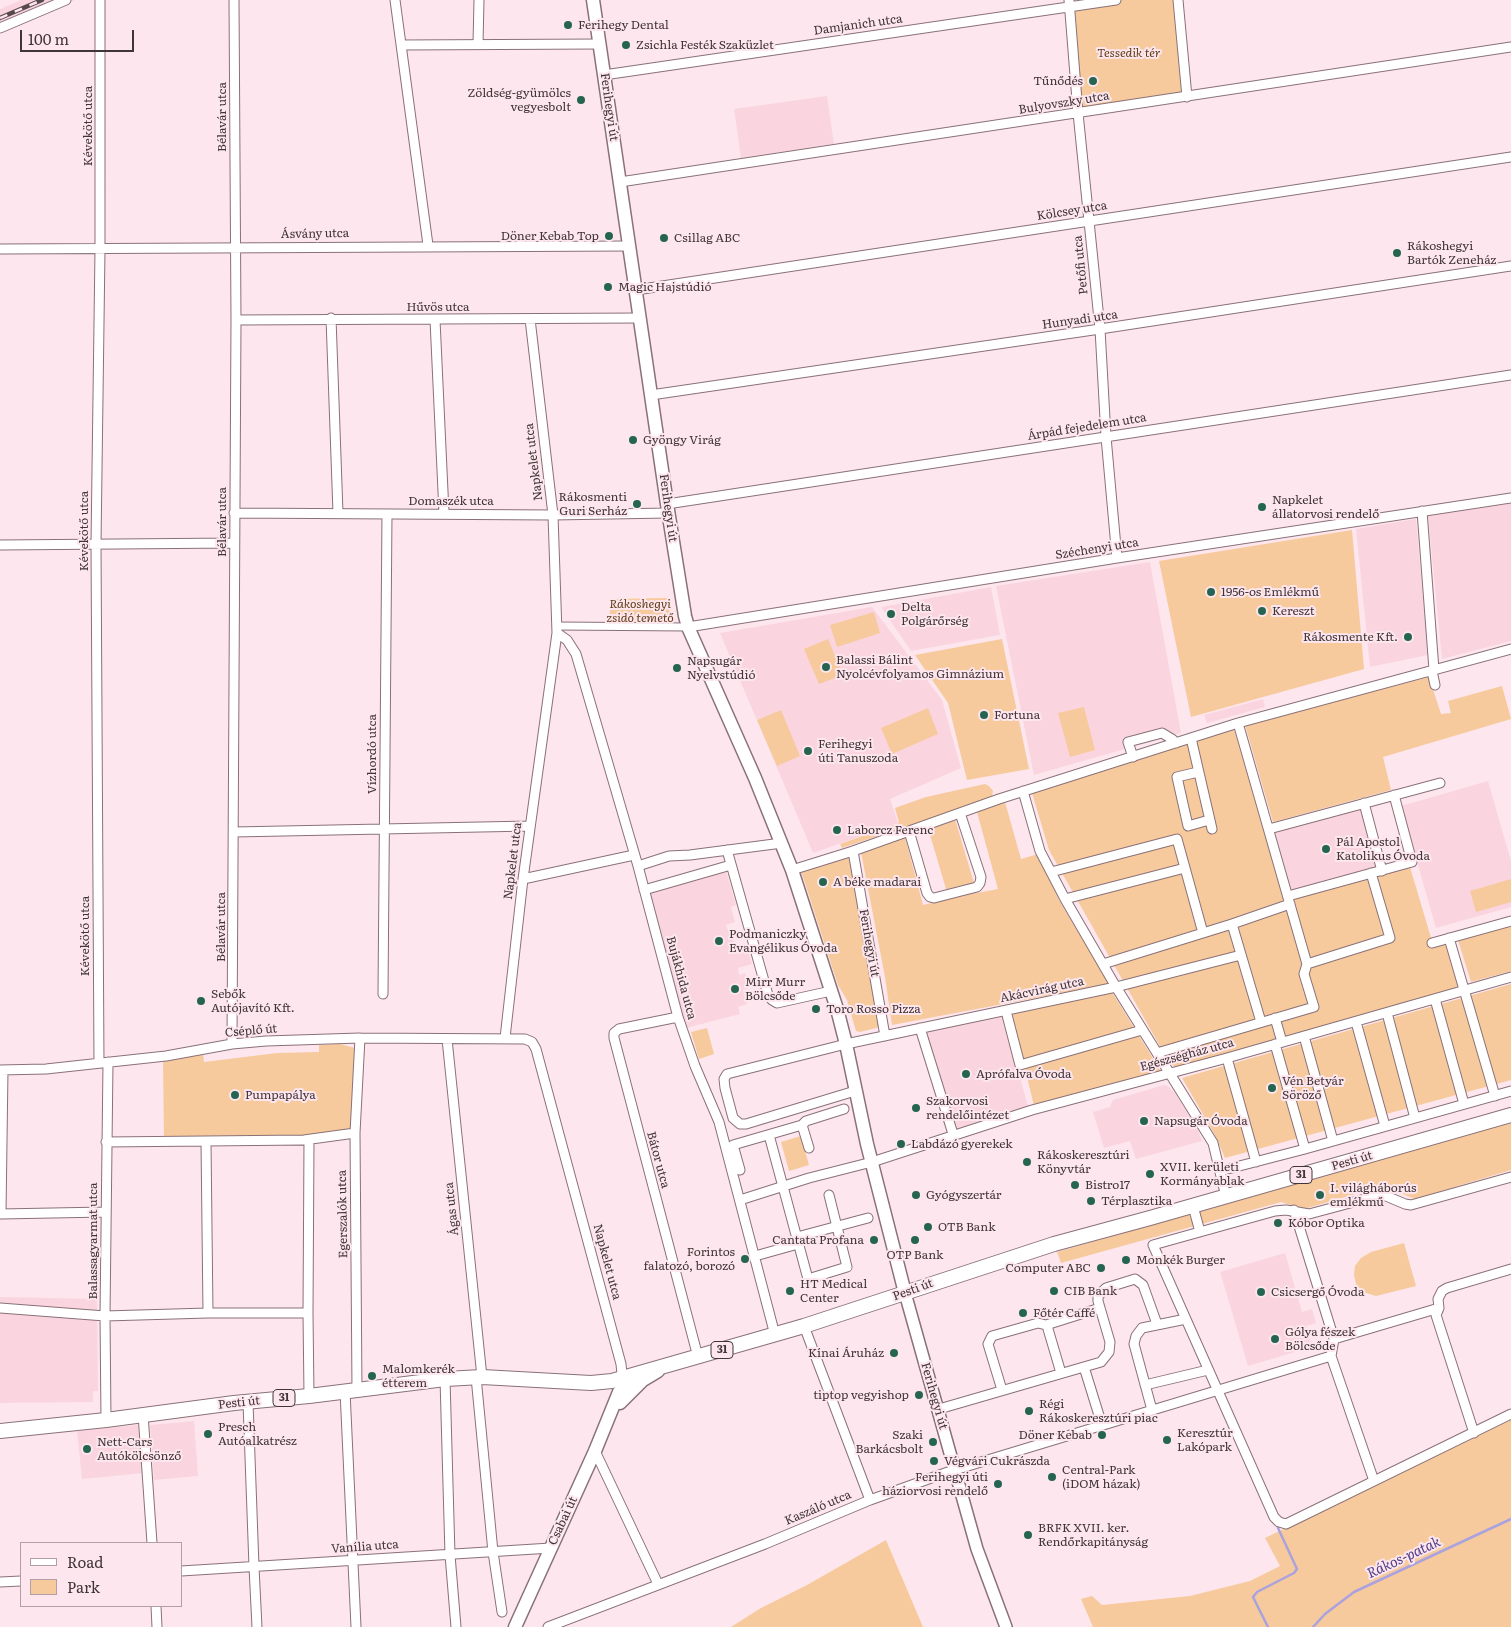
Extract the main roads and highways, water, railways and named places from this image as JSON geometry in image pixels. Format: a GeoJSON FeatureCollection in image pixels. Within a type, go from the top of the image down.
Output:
{"type":"FeatureCollection","features":[{"type":"Feature","properties":{"kind":"main road","name":"Ferihegyi út"},"geometry":{"type":"LineString","coordinates":[[593,0],[680,592],[688,628],[792,870],[846,1044],[855,1091],[905,1293]]}},
{"type":"Feature","properties":{"kind":"main road","name":"Pesti út"},"geometry":{"type":"LineString","coordinates":[[0,1431],[445,1379],[479,1377],[569,1381],[622,1380],[668,1365],[696,1351],[804,1326],[1054,1244],[1511,1115]]}},
{"type":"Feature","properties":{"kind":"main road","name":"Csabai út"},"geometry":{"type":"LineString","coordinates":[[609,1414],[643,1380],[668,1365]]}},
{"type":"Feature","properties":{"kind":"main road","name":"Csabai út"},"geometry":{"type":"LineString","coordinates":[[514,1627],[595,1451],[622,1380]]}},
{"type":"Feature","properties":{"kind":"waterway","name":"Rákos-patak"},"geometry":{"type":"LineString","coordinates":[[1313,1627],[1325,1614],[1354,1592],[1511,1519]]}},
{"type":"Feature","properties":{"kind":"waterway"},"geometry":{"type":"LineString","coordinates":[[1268,1627],[1253,1597],[1257,1592],[1294,1573],[1297,1569],[1278,1528]]}},
{"type":"Feature","properties":{"kind":"railway"},"geometry":{"type":"LineString","coordinates":[[0,18],[42,0]]}},
{"type":"Feature","properties":{"kind":"place","name":"Ferihegy Dental"},"geometry":{"type":"Point","coordinates":[568,25]}},
{"type":"Feature","properties":{"kind":"place","name":"Zsichla Festék Szaküzlet"},"geometry":{"type":"Point","coordinates":[626,45]}},
{"type":"Feature","properties":{"kind":"place","name":"Tűnődés"},"geometry":{"type":"Point","coordinates":[1093,81]}},
{"type":"Feature","properties":{"kind":"place","name":"Zöldség-gyümölcs vegyesbolt"},"geometry":{"type":"Point","coordinates":[581,100]}},
{"type":"Feature","properties":{"kind":"place","name":"Döner Kebab Top"},"geometry":{"type":"Point","coordinates":[609,236]}},
{"type":"Feature","properties":{"kind":"place","name":"Csillag ABC"},"geometry":{"type":"Point","coordinates":[664,238]}},
{"type":"Feature","properties":{"kind":"place","name":"Rákoshegyi Bartók Zeneház"},"geometry":{"type":"Point","coordinates":[1397,253]}},
{"type":"Feature","properties":{"kind":"place","name":"Magic Hajstúdió"},"geometry":{"type":"Point","coordinates":[608,287]}},
{"type":"Feature","properties":{"kind":"place","name":"Gyöngy Virág"},"geometry":{"type":"Point","coordinates":[633,440]}},
{"type":"Feature","properties":{"kind":"place","name":"Rákosmenti Guri Serház"},"geometry":{"type":"Point","coordinates":[637,504]}},
{"type":"Feature","properties":{"kind":"place","name":"Napkelet állatorvosi rendelő"},"geometry":{"type":"Point","coordinates":[1262,507]}},
{"type":"Feature","properties":{"kind":"place","name":"1956-os Emlékmű"},"geometry":{"type":"Point","coordinates":[1211,592]}},
{"type":"Feature","properties":{"kind":"place","name":"Kereszt"},"geometry":{"type":"Point","coordinates":[1262,611]}},
{"type":"Feature","properties":{"kind":"place","name":"Delta Polgárőrség"},"geometry":{"type":"Point","coordinates":[891,614]}},
{"type":"Feature","properties":{"kind":"place","name":"Rákosmente Kft."},"geometry":{"type":"Point","coordinates":[1408,637]}},
{"type":"Feature","properties":{"kind":"place","name":"Balassi Bálint Nyolcévfolyamos Gimnázium"},"geometry":{"type":"Point","coordinates":[826,667]}},
{"type":"Feature","properties":{"kind":"place","name":"Napsugár Nyelvstúdió"},"geometry":{"type":"Point","coordinates":[677,668]}},
{"type":"Feature","properties":{"kind":"place","name":"Fortuna"},"geometry":{"type":"Point","coordinates":[984,715]}},
{"type":"Feature","properties":{"kind":"place","name":"Ferihegyi úti Tanuszoda"},"geometry":{"type":"Point","coordinates":[808,751]}},
{"type":"Feature","properties":{"kind":"place","name":"Laborcz Ferenc"},"geometry":{"type":"Point","coordinates":[837,830]}},
{"type":"Feature","properties":{"kind":"place","name":"Pál Apostol Katolikus Óvoda"},"geometry":{"type":"Point","coordinates":[1326,849]}},
{"type":"Feature","properties":{"kind":"place","name":"A béke madarai"},"geometry":{"type":"Point","coordinates":[823,882]}},
{"type":"Feature","properties":{"kind":"place","name":"Podmaniczky Evangélikus Óvoda"},"geometry":{"type":"Point","coordinates":[719,941]}},
{"type":"Feature","properties":{"kind":"place","name":"Mirr Murr Bölcsőde"},"geometry":{"type":"Point","coordinates":[735,989]}},
{"type":"Feature","properties":{"kind":"place","name":"Sebők Autójavító Kft."},"geometry":{"type":"Point","coordinates":[201,1001]}},
{"type":"Feature","properties":{"kind":"place","name":"Toro Rosso Pizza"},"geometry":{"type":"Point","coordinates":[816,1009]}},
{"type":"Feature","properties":{"kind":"place","name":"Aprófalva Óvoda"},"geometry":{"type":"Point","coordinates":[966,1074]}},
{"type":"Feature","properties":{"kind":"place","name":"Vén Betyár Söröző"},"geometry":{"type":"Point","coordinates":[1272,1088]}},
{"type":"Feature","properties":{"kind":"place","name":"Pumpapálya"},"geometry":{"type":"Point","coordinates":[235,1095]}},
{"type":"Feature","properties":{"kind":"place","name":"Szakorvosi rendelőintézet"},"geometry":{"type":"Point","coordinates":[916,1108]}},
{"type":"Feature","properties":{"kind":"place","name":"Napsugár Óvoda"},"geometry":{"type":"Point","coordinates":[1144,1121]}},
{"type":"Feature","properties":{"kind":"place","name":"Labdázó gyerekek"},"geometry":{"type":"Point","coordinates":[901,1144]}},
{"type":"Feature","properties":{"kind":"place","name":"Rákoskeresztúri Könyvtár"},"geometry":{"type":"Point","coordinates":[1027,1162]}},
{"type":"Feature","properties":{"kind":"place","name":"XVII. kerületi Kormányablak"},"geometry":{"type":"Point","coordinates":[1150,1174]}},
{"type":"Feature","properties":{"kind":"place","name":"Bistro17"},"geometry":{"type":"Point","coordinates":[1075,1185]}},
{"type":"Feature","properties":{"kind":"place","name":"Gyógyszertár"},"geometry":{"type":"Point","coordinates":[916,1195]}},
{"type":"Feature","properties":{"kind":"place","name":"I. világháborús emlékmű"},"geometry":{"type":"Point","coordinates":[1320,1195]}},
{"type":"Feature","properties":{"kind":"place","name":"Térplasztika"},"geometry":{"type":"Point","coordinates":[1091,1201]}},
{"type":"Feature","properties":{"kind":"place","name":"Kóbor Optika"},"geometry":{"type":"Point","coordinates":[1278,1223]}},
{"type":"Feature","properties":{"kind":"place","name":"OTB Bank"},"geometry":{"type":"Point","coordinates":[928,1227]}},
{"type":"Feature","properties":{"kind":"place","name":"Cantata Profana"},"geometry":{"type":"Point","coordinates":[874,1240]}},
{"type":"Feature","properties":{"kind":"place","name":"OTP Bank"},"geometry":{"type":"Point","coordinates":[915,1240]}},
{"type":"Feature","properties":{"kind":"place","name":"Forintos falatozó, borozó"},"geometry":{"type":"Point","coordinates":[745,1259]}},
{"type":"Feature","properties":{"kind":"place","name":"Monkék Burger"},"geometry":{"type":"Point","coordinates":[1126,1260]}},
{"type":"Feature","properties":{"kind":"place","name":"Computer ABC"},"geometry":{"type":"Point","coordinates":[1101,1268]}},
{"type":"Feature","properties":{"kind":"place","name":"HT Medical Center"},"geometry":{"type":"Point","coordinates":[790,1291]}},
{"type":"Feature","properties":{"kind":"place","name":"CIB Bank"},"geometry":{"type":"Point","coordinates":[1054,1291]}},
{"type":"Feature","properties":{"kind":"place","name":"Csicsergő Óvoda"},"geometry":{"type":"Point","coordinates":[1261,1292]}},
{"type":"Feature","properties":{"kind":"place","name":"Főtér Caffé"},"geometry":{"type":"Point","coordinates":[1023,1313]}},
{"type":"Feature","properties":{"kind":"place","name":"Gólya fészek Bölcsőde"},"geometry":{"type":"Point","coordinates":[1275,1339]}},
{"type":"Feature","properties":{"kind":"place","name":"Kínai Áruház"},"geometry":{"type":"Point","coordinates":[894,1353]}},
{"type":"Feature","properties":{"kind":"place","name":"Malomkerék étterem"},"geometry":{"type":"Point","coordinates":[372,1376]}},
{"type":"Feature","properties":{"kind":"place","name":"tiptop vegyishop"},"geometry":{"type":"Point","coordinates":[919,1395]}},
{"type":"Feature","properties":{"kind":"place","name":"Régi Rákoskeresztúri piac"},"geometry":{"type":"Point","coordinates":[1029,1411]}},
{"type":"Feature","properties":{"kind":"place","name":"Presch Autóalkatrész"},"geometry":{"type":"Point","coordinates":[208,1434]}},
{"type":"Feature","properties":{"kind":"place","name":"Döner Kebab"},"geometry":{"type":"Point","coordinates":[1102,1435]}},
{"type":"Feature","properties":{"kind":"place","name":"Keresztúr Lakópark"},"geometry":{"type":"Point","coordinates":[1167,1440]}},
{"type":"Feature","properties":{"kind":"place","name":"Szaki Barkácsbolt"},"geometry":{"type":"Point","coordinates":[933,1442]}},
{"type":"Feature","properties":{"kind":"place","name":"Nett-Cars Autókölcsönző"},"geometry":{"type":"Point","coordinates":[87,1449]}},
{"type":"Feature","properties":{"kind":"place","name":"Végvári Cukrászda"},"geometry":{"type":"Point","coordinates":[934,1461]}},
{"type":"Feature","properties":{"kind":"place","name":"Central-Park (iDOM házak)"},"geometry":{"type":"Point","coordinates":[1052,1477]}},
{"type":"Feature","properties":{"kind":"place","name":"Ferihegyi úti háziorvosi rendelő"},"geometry":{"type":"Point","coordinates":[998,1484]}},
{"type":"Feature","properties":{"kind":"place","name":"BRFK XVII. ker. Rendőrkapitányság"},"geometry":{"type":"Point","coordinates":[1028,1535]}},
{"type":"Feature","properties":{"kind":"park label","name":"Tessedik tér"},"geometry":{"type":"Point","coordinates":[1129,53]}},
{"type":"Feature","properties":{"kind":"park label","name":"Rákoshegyi zsidó temető"},"geometry":{"type":"Point","coordinates":[640,611]}}]}
